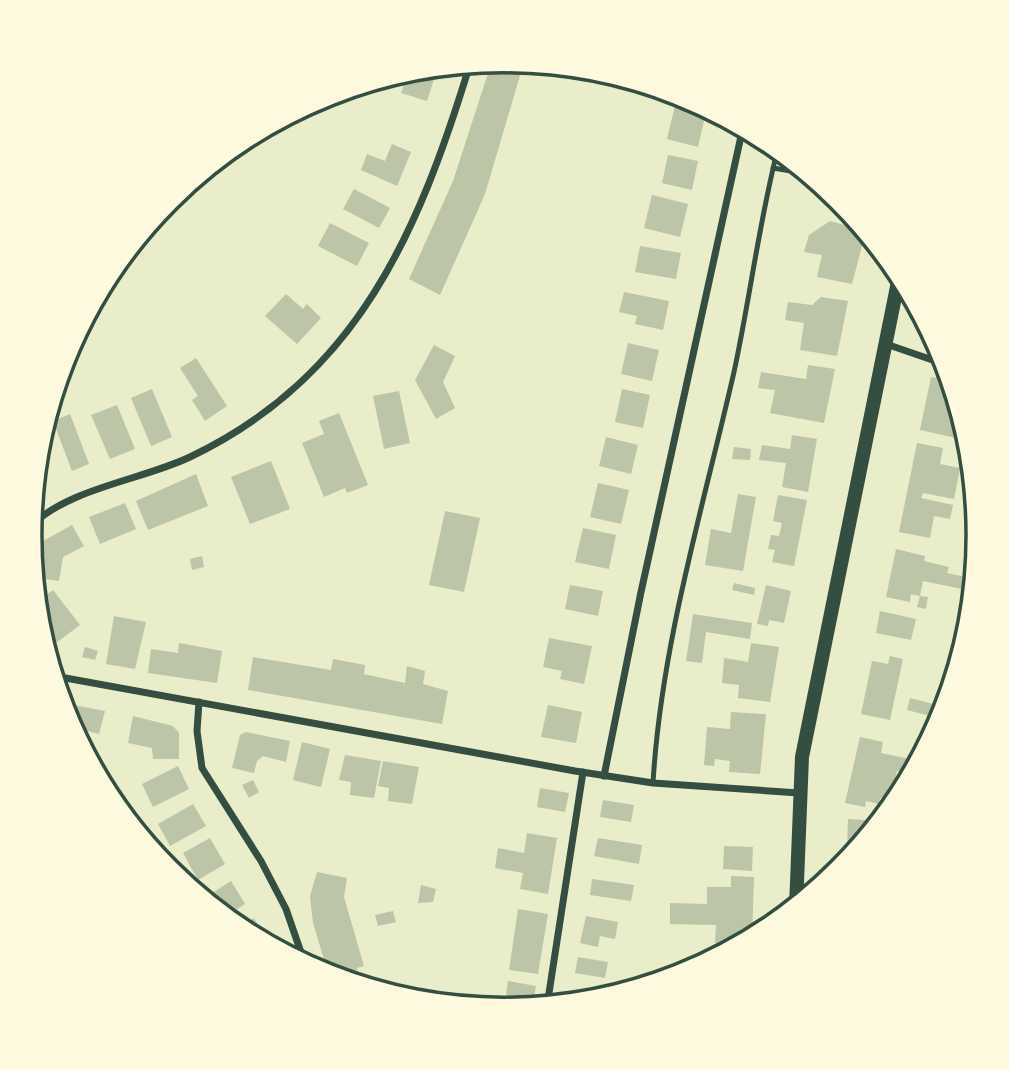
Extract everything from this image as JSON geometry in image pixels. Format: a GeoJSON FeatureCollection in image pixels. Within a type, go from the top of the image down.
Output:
{"type":"FeatureCollection","features":[{"type":"Feature","properties":{"kind":"main road"},"geometry":{"type":"LineString","coordinates":[[796,893],[802,757],[819,662],[896,290]]}},
{"type":"Feature","properties":{"kind":"street"},"geometry":{"type":"LineString","coordinates":[[43,513],[189,458],[299,385],[329,356],[375,295],[412,228],[467,74]]}},
{"type":"Feature","properties":{"kind":"street"},"geometry":{"type":"LineString","coordinates":[[604,776],[641,592],[741,137]]}},
{"type":"Feature","properties":{"kind":"street"},"geometry":{"type":"LineString","coordinates":[[885,343],[933,360]]}},
{"type":"Feature","properties":{"kind":"street"},"geometry":{"type":"LineString","coordinates":[[65,678],[604,776],[653,783],[799,793]]}},
{"type":"Feature","properties":{"kind":"street"},"geometry":{"type":"LineString","coordinates":[[199,702],[197,731],[202,768],[261,861],[286,909],[300,950]]}},
{"type":"Feature","properties":{"kind":"street"},"geometry":{"type":"LineString","coordinates":[[549,996],[583,772]]}},
{"type":"Feature","properties":{"kind":"lane"},"geometry":{"type":"LineString","coordinates":[[653,783],[656,736],[689,561],[734,370],[775,160]]}},
{"type":"Feature","properties":{"kind":"lane"},"geometry":{"type":"LineString","coordinates":[[773,168],[789,171]]}},
{"type":"Feature","properties":{"kind":"building"},"geometry":{"type":"Polygon","coordinates":[[[488,73],[521,73],[485,194],[440,295],[409,279],[453,181],[488,73]]]}},
{"type":"Feature","properties":{"kind":"building"},"geometry":{"type":"Polygon","coordinates":[[[435,78],[427,101],[401,93],[404,83],[435,78]]]}},
{"type":"Feature","properties":{"kind":"building"},"geometry":{"type":"Polygon","coordinates":[[[675,106],[705,118],[698,147],[667,139],[675,106]]]}},
{"type":"Feature","properties":{"kind":"building"},"geometry":{"type":"Polygon","coordinates":[[[392,144],[411,152],[397,186],[361,170],[367,154],[385,161],[392,144]]]}},
{"type":"Feature","properties":{"kind":"building"},"geometry":{"type":"Polygon","coordinates":[[[668,155],[698,161],[692,190],[662,183],[668,155]]]}},
{"type":"Feature","properties":{"kind":"building"},"geometry":{"type":"Polygon","coordinates":[[[354,189],[390,208],[379,228],[343,209],[354,189]]]}},
{"type":"Feature","properties":{"kind":"building"},"geometry":{"type":"Polygon","coordinates":[[[652,195],[688,204],[680,237],[644,228],[652,195]]]}},
{"type":"Feature","properties":{"kind":"building"},"geometry":{"type":"Polygon","coordinates":[[[830,221],[848,226],[852,230],[863,243],[852,284],[817,277],[822,255],[804,252],[809,235],[830,221]]]}},
{"type":"Feature","properties":{"kind":"building"},"geometry":{"type":"Polygon","coordinates":[[[330,223],[369,243],[357,266],[318,246],[330,223]]]}},
{"type":"Feature","properties":{"kind":"building"},"geometry":{"type":"Polygon","coordinates":[[[640,246],[681,253],[676,279],[635,272],[640,246]]]}},
{"type":"Feature","properties":{"kind":"building"},"geometry":{"type":"Polygon","coordinates":[[[624,292],[669,301],[663,330],[635,324],[637,316],[619,312],[624,292]]]}},
{"type":"Feature","properties":{"kind":"building"},"geometry":{"type":"Polygon","coordinates":[[[286,294],[303,309],[307,304],[321,318],[297,344],[265,316],[286,294]]]}},
{"type":"Feature","properties":{"kind":"building"},"geometry":{"type":"Polygon","coordinates":[[[821,297],[848,301],[837,356],[800,350],[804,323],[785,320],[788,302],[812,305],[821,297]]]}},
{"type":"Feature","properties":{"kind":"building"},"geometry":{"type":"Polygon","coordinates":[[[628,343],[659,350],[652,381],[621,374],[628,343]]]}},
{"type":"Feature","properties":{"kind":"building"},"geometry":{"type":"Polygon","coordinates":[[[434,345],[455,356],[443,382],[455,408],[436,419],[415,380],[434,345]]]}},
{"type":"Feature","properties":{"kind":"building"},"geometry":{"type":"Polygon","coordinates":[[[196,358],[227,406],[205,421],[192,400],[198,396],[180,368],[196,358]]]}},
{"type":"Feature","properties":{"kind":"building"},"geometry":{"type":"Polygon","coordinates":[[[808,365],[835,369],[824,423],[770,413],[775,390],[758,388],[761,372],[806,379],[808,365]]]}},
{"type":"Feature","properties":{"kind":"building"},"geometry":{"type":"Polygon","coordinates":[[[931,377],[939,378],[956,438],[920,430],[931,377]]]}},
{"type":"Feature","properties":{"kind":"building"},"geometry":{"type":"Polygon","coordinates":[[[152,389],[172,437],[151,446],[131,398],[152,389]]]}},
{"type":"Feature","properties":{"kind":"building"},"geometry":{"type":"Polygon","coordinates":[[[622,389],[650,395],[643,428],[615,422],[622,389]]]}},
{"type":"Feature","properties":{"kind":"building"},"geometry":{"type":"Polygon","coordinates":[[[399,391],[410,443],[384,449],[373,396],[399,391]]]}},
{"type":"Feature","properties":{"kind":"building"},"geometry":{"type":"Polygon","coordinates":[[[117,405],[135,449],[110,459],[91,415],[117,405]]]}},
{"type":"Feature","properties":{"kind":"building"},"geometry":{"type":"Polygon","coordinates":[[[339,413],[368,485],[347,493],[345,488],[324,497],[302,443],[324,434],[319,421],[339,413]]]}},
{"type":"Feature","properties":{"kind":"building"},"geometry":{"type":"Polygon","coordinates":[[[70,414],[89,464],[72,471],[55,427],[57,419],[70,414]]]}},
{"type":"Feature","properties":{"kind":"building"},"geometry":{"type":"Polygon","coordinates":[[[792,435],[817,439],[808,492],[782,487],[786,463],[759,460],[762,445],[790,449],[792,435]]]}},
{"type":"Feature","properties":{"kind":"building"},"geometry":{"type":"Polygon","coordinates":[[[606,437],[638,445],[631,474],[599,466],[606,437]]]}},
{"type":"Feature","properties":{"kind":"building"},"geometry":{"type":"Polygon","coordinates":[[[917,443],[943,448],[940,464],[960,468],[954,499],[923,493],[921,498],[953,505],[950,519],[934,516],[930,538],[899,532],[917,443]]]}},
{"type":"Feature","properties":{"kind":"building"},"geometry":{"type":"Polygon","coordinates":[[[734,447],[751,449],[750,460],[732,459],[734,447]]]}},
{"type":"Feature","properties":{"kind":"building"},"geometry":{"type":"Polygon","coordinates":[[[271,461],[290,509],[250,524],[231,477],[271,461]]]}},
{"type":"Feature","properties":{"kind":"building"},"geometry":{"type":"Polygon","coordinates":[[[196,474],[208,506],[148,530],[136,501],[196,474]]]}},
{"type":"Feature","properties":{"kind":"building"},"geometry":{"type":"Polygon","coordinates":[[[598,483],[629,490],[621,524],[590,517],[598,483]]]}},
{"type":"Feature","properties":{"kind":"building"},"geometry":{"type":"Polygon","coordinates":[[[738,494],[756,497],[743,571],[705,565],[711,529],[731,533],[738,494]]]}},
{"type":"Feature","properties":{"kind":"building"},"geometry":{"type":"Polygon","coordinates":[[[778,495],[807,500],[794,566],[772,562],[775,550],[768,549],[771,535],[779,536],[782,523],[773,521],[778,495]]]}},
{"type":"Feature","properties":{"kind":"building"},"geometry":{"type":"Polygon","coordinates":[[[125,503],[136,529],[100,544],[89,517],[125,503]]]}},
{"type":"Feature","properties":{"kind":"building"},"geometry":{"type":"Polygon","coordinates":[[[445,511],[480,518],[464,592],[429,585],[445,511]]]}},
{"type":"Feature","properties":{"kind":"building"},"geometry":{"type":"Polygon","coordinates":[[[72,525],[84,546],[63,557],[59,581],[44,579],[43,541],[72,525]]]}},
{"type":"Feature","properties":{"kind":"building"},"geometry":{"type":"Polygon","coordinates":[[[583,528],[616,535],[609,569],[575,562],[583,528]]]}},
{"type":"Feature","properties":{"kind":"building"},"geometry":{"type":"Polygon","coordinates":[[[896,549],[925,556],[924,561],[949,567],[947,573],[965,577],[964,589],[923,581],[920,596],[911,594],[910,602],[886,597],[896,549]]]}},
{"type":"Feature","properties":{"kind":"building"},"geometry":{"type":"Polygon","coordinates":[[[202,556],[204,567],[192,570],[190,559],[202,556]]]}},
{"type":"Feature","properties":{"kind":"building"},"geometry":{"type":"Polygon","coordinates":[[[734,583],[755,588],[754,595],[732,590],[734,583]]]}},
{"type":"Feature","properties":{"kind":"building"},"geometry":{"type":"Polygon","coordinates":[[[570,585],[603,591],[598,616],[565,609],[570,585]]]}},
{"type":"Feature","properties":{"kind":"building"},"geometry":{"type":"Polygon","coordinates":[[[766,585],[791,591],[784,623],[769,620],[768,626],[757,624],[766,585]]]}},
{"type":"Feature","properties":{"kind":"building"},"geometry":{"type":"Polygon","coordinates":[[[53,590],[80,625],[56,643],[51,625],[46,595],[53,590]]]}},
{"type":"Feature","properties":{"kind":"building"},"geometry":{"type":"Polygon","coordinates":[[[920,596],[928,597],[926,609],[917,607],[920,596]]]}},
{"type":"Feature","properties":{"kind":"building"},"geometry":{"type":"Polygon","coordinates":[[[880,611],[916,619],[911,640],[876,633],[880,611]]]}},
{"type":"Feature","properties":{"kind":"building"},"geometry":{"type":"Polygon","coordinates":[[[693,614],[752,623],[750,639],[706,632],[702,663],[686,661],[693,614]]]}},
{"type":"Feature","properties":{"kind":"building"},"geometry":{"type":"Polygon","coordinates":[[[114,616],[146,622],[135,669],[106,664],[114,616]]]}},
{"type":"Feature","properties":{"kind":"building"},"geometry":{"type":"Polygon","coordinates":[[[549,638],[592,646],[584,684],[560,679],[562,671],[543,667],[549,638]]]}},
{"type":"Feature","properties":{"kind":"building"},"geometry":{"type":"Polygon","coordinates":[[[179,643],[222,651],[217,683],[148,673],[151,649],[178,653],[179,643]]]}},
{"type":"Feature","properties":{"kind":"building"},"geometry":{"type":"Polygon","coordinates":[[[751,643],[779,647],[770,702],[738,698],[739,685],[722,683],[724,658],[748,662],[751,643]]]}},
{"type":"Feature","properties":{"kind":"building"},"geometry":{"type":"Polygon","coordinates":[[[85,647],[98,651],[95,660],[82,657],[85,647]]]}},
{"type":"Feature","properties":{"kind":"building"},"geometry":{"type":"Polygon","coordinates":[[[890,656],[903,659],[890,720],[861,714],[872,661],[888,664],[890,656]]]}},
{"type":"Feature","properties":{"kind":"building"},"geometry":{"type":"Polygon","coordinates":[[[253,657],[331,670],[333,659],[365,665],[364,674],[405,683],[407,666],[425,671],[423,684],[448,691],[442,724],[248,690],[253,657]]]}},
{"type":"Feature","properties":{"kind":"building"},"geometry":{"type":"Polygon","coordinates":[[[910,698],[935,704],[930,716],[907,710],[910,698]]]}},
{"type":"Feature","properties":{"kind":"building"},"geometry":{"type":"Polygon","coordinates":[[[75,705],[105,711],[99,734],[86,731],[75,705]]]}},
{"type":"Feature","properties":{"kind":"building"},"geometry":{"type":"Polygon","coordinates":[[[548,705],[582,712],[576,743],[541,737],[548,705]]]}},
{"type":"Feature","properties":{"kind":"building"},"geometry":{"type":"Polygon","coordinates":[[[731,712],[766,714],[760,774],[729,772],[730,761],[715,759],[714,766],[704,765],[707,727],[730,729],[731,712]]]}},
{"type":"Feature","properties":{"kind":"building"},"geometry":{"type":"Polygon","coordinates":[[[133,716],[173,726],[179,733],[179,759],[153,759],[152,748],[128,743],[133,716]]]}},
{"type":"Feature","properties":{"kind":"building"},"geometry":{"type":"Polygon","coordinates":[[[246,732],[290,741],[286,762],[263,756],[257,761],[254,773],[232,768],[240,735],[246,732]]]}},
{"type":"Feature","properties":{"kind":"building"},"geometry":{"type":"Polygon","coordinates":[[[860,737],[883,742],[881,753],[909,759],[901,772],[897,771],[895,783],[884,799],[880,798],[879,804],[866,801],[865,807],[845,803],[860,737]]]}},
{"type":"Feature","properties":{"kind":"building"},"geometry":{"type":"Polygon","coordinates":[[[302,742],[330,749],[321,787],[293,780],[302,742]]]}},
{"type":"Feature","properties":{"kind":"building"},"geometry":{"type":"Polygon","coordinates":[[[345,755],[381,761],[374,798],[350,795],[351,782],[339,780],[345,755]]]}},
{"type":"Feature","properties":{"kind":"building"},"geometry":{"type":"Polygon","coordinates":[[[383,761],[419,767],[412,804],[388,801],[389,788],[378,786],[383,761]]]}},
{"type":"Feature","properties":{"kind":"building"},"geometry":{"type":"Polygon","coordinates":[[[178,766],[189,789],[153,807],[142,784],[178,766]]]}},
{"type":"Feature","properties":{"kind":"building"},"geometry":{"type":"Polygon","coordinates":[[[253,780],[259,792],[249,798],[242,785],[253,780]]]}},
{"type":"Feature","properties":{"kind":"building"},"geometry":{"type":"Polygon","coordinates":[[[540,788],[569,793],[565,812],[537,807],[540,788]]]}},
{"type":"Feature","properties":{"kind":"building"},"geometry":{"type":"Polygon","coordinates":[[[603,800],[634,805],[631,822],[600,817],[603,800]]]}},
{"type":"Feature","properties":{"kind":"building"},"geometry":{"type":"Polygon","coordinates":[[[193,804],[206,826],[170,846],[158,824],[193,804]]]}},
{"type":"Feature","properties":{"kind":"building"},"geometry":{"type":"Polygon","coordinates":[[[848,819],[868,820],[852,840],[847,845],[848,819]]]}},
{"type":"Feature","properties":{"kind":"building"},"geometry":{"type":"Polygon","coordinates":[[[527,833],[557,838],[548,894],[520,889],[523,873],[495,868],[498,848],[524,853],[527,833]]]}},
{"type":"Feature","properties":{"kind":"building"},"geometry":{"type":"Polygon","coordinates":[[[210,838],[225,864],[198,880],[183,853],[210,838]]]}},
{"type":"Feature","properties":{"kind":"building"},"geometry":{"type":"Polygon","coordinates":[[[598,838],[642,845],[639,864],[594,856],[598,838]]]}},
{"type":"Feature","properties":{"kind":"building"},"geometry":{"type":"Polygon","coordinates":[[[724,846],[753,847],[752,871],[723,869],[724,846]]]}},
{"type":"Feature","properties":{"kind":"building"},"geometry":{"type":"Polygon","coordinates":[[[317,872],[347,878],[344,897],[364,966],[357,968],[358,974],[324,960],[313,923],[310,896],[317,872]]]}},
{"type":"Feature","properties":{"kind":"building"},"geometry":{"type":"Polygon","coordinates":[[[731,876],[754,877],[752,925],[736,936],[719,945],[715,943],[716,925],[670,924],[670,903],[707,904],[707,887],[731,887],[731,876]]]}},
{"type":"Feature","properties":{"kind":"building"},"geometry":{"type":"Polygon","coordinates":[[[592,879],[634,885],[631,901],[590,895],[592,879]]]}},
{"type":"Feature","properties":{"kind":"building"},"geometry":{"type":"Polygon","coordinates":[[[231,881],[245,904],[235,911],[212,893],[231,881]]]}},
{"type":"Feature","properties":{"kind":"building"},"geometry":{"type":"Polygon","coordinates":[[[421,885],[436,889],[433,902],[418,903],[421,885]]]}},
{"type":"Feature","properties":{"kind":"building"},"geometry":{"type":"Polygon","coordinates":[[[518,909],[548,914],[538,974],[509,970],[518,909]]]}},
{"type":"Feature","properties":{"kind":"building"},"geometry":{"type":"Polygon","coordinates":[[[393,911],[396,922],[378,926],[375,915],[393,911]]]}},
{"type":"Feature","properties":{"kind":"building"},"geometry":{"type":"Polygon","coordinates":[[[586,916],[618,922],[615,939],[600,936],[598,947],[580,943],[586,916]]]}},
{"type":"Feature","properties":{"kind":"building"},"geometry":{"type":"Polygon","coordinates":[[[578,957],[608,962],[605,978],[575,973],[578,957]]]}},
{"type":"Feature","properties":{"kind":"building"},"geometry":{"type":"Polygon","coordinates":[[[508,981],[536,986],[534,997],[506,998],[508,981]]]}}]}
